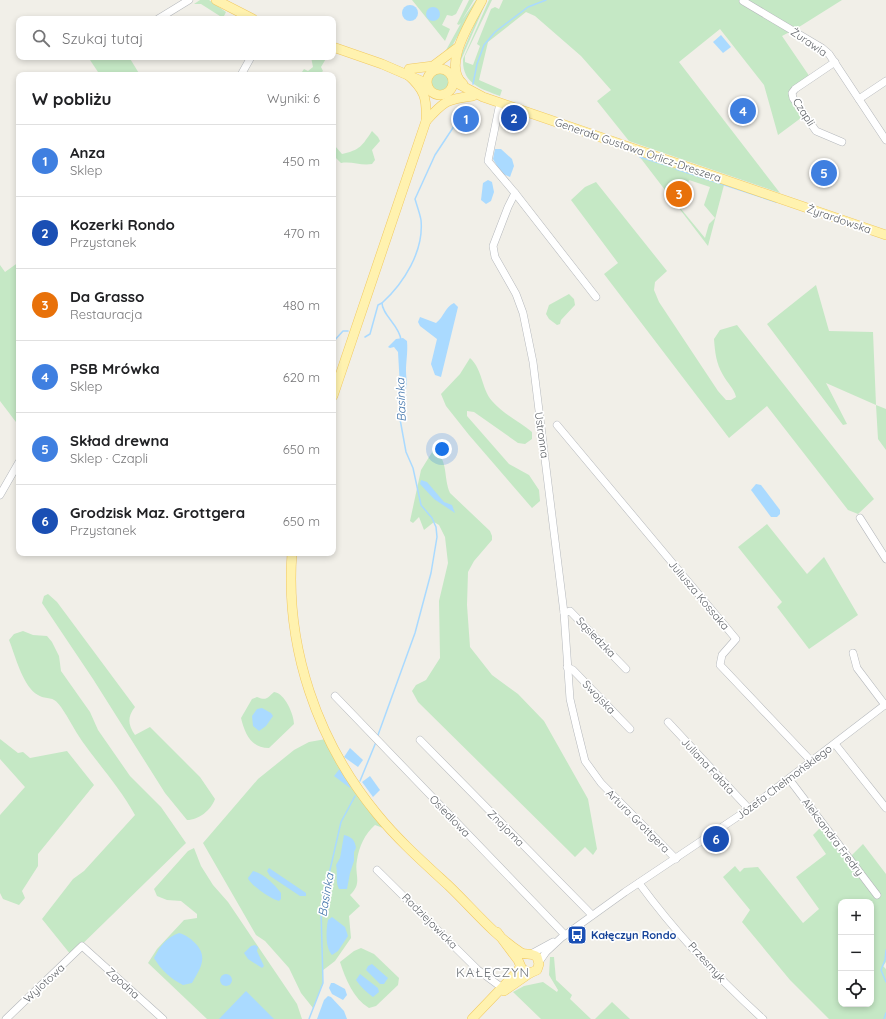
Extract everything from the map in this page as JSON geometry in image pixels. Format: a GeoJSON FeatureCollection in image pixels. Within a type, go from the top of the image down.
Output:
{"type":"FeatureCollection","features":[{"type":"Feature","properties":{"kind":"main road"},"geometry":{"type":"LineString","coordinates":[[216,0],[247,16]]}},
{"type":"Feature","properties":{"kind":"main road"},"geometry":{"type":"LineString","coordinates":[[428,118],[440,98],[447,93],[452,78],[450,71],[455,53],[482,0]]}},
{"type":"Feature","properties":{"kind":"main road"},"geometry":{"type":"LineString","coordinates":[[336,48],[428,79]]}},
{"type":"Feature","properties":{"kind":"main road"},"geometry":{"type":"LineString","coordinates":[[428,79],[455,53]]}},
{"type":"Feature","properties":{"kind":"main road"},"geometry":{"type":"LineString","coordinates":[[408,72],[433,66],[455,53]]}},
{"type":"Feature","properties":{"kind":"main road"},"geometry":{"type":"LineString","coordinates":[[455,53],[455,67],[458,78],[474,94]]}},
{"type":"Feature","properties":{"kind":"main road"},"geometry":{"type":"LineString","coordinates":[[440,69],[446,71],[452,78]]}},
{"type":"Feature","properties":{"kind":"main road"},"geometry":{"type":"LineString","coordinates":[[408,72],[423,91],[428,118]]}},
{"type":"Feature","properties":{"kind":"main road","name":"Generała Gustawa Orlicz-Dreszera"},"geometry":{"type":"LineString","coordinates":[[452,78],[474,94]]}},
{"type":"Feature","properties":{"kind":"main road"},"geometry":{"type":"LineString","coordinates":[[336,387],[428,118],[431,98],[428,79]]}},
{"type":"Feature","properties":{"kind":"main road"},"geometry":{"type":"LineString","coordinates":[[430,92],[436,95],[447,93]]}},
{"type":"Feature","properties":{"kind":"main road","name":"Generała Gustawa Orlicz-Dreszera"},"geometry":{"type":"LineString","coordinates":[[447,93],[474,94],[793,203]]}},
{"type":"Feature","properties":{"kind":"main road"},"geometry":{"type":"LineString","coordinates":[[428,118],[438,107],[450,99],[474,94]]}},
{"type":"Feature","properties":{"kind":"main road","name":"Żyrardowska"},"geometry":{"type":"LineString","coordinates":[[793,203],[886,235]]}},
{"type":"Feature","properties":{"kind":"main road"},"geometry":{"type":"LineString","coordinates":[[292,556],[292,606],[298,648],[314,705],[336,754],[359,790],[386,825],[519,952],[537,956],[539,962],[536,970],[481,1010]]}},
{"type":"Feature","properties":{"kind":"main road"},"geometry":{"type":"LineString","coordinates":[[497,932],[524,972],[530,973]]}},
{"type":"Feature","properties":{"kind":"main road"},"geometry":{"type":"LineString","coordinates":[[501,988],[514,967],[512,957],[505,944]]}},
{"type":"Feature","properties":{"kind":"main road"},"geometry":{"type":"LineString","coordinates":[[472,1019],[518,972],[520,965],[528,954]]}},
{"type":"Feature","properties":{"kind":"street"},"geometry":{"type":"LineString","coordinates":[[163,16],[189,0]]}},
{"type":"Feature","properties":{"kind":"street","name":"Żurawia"},"geometry":{"type":"LineString","coordinates":[[743,0],[822,48],[835,62],[886,140]]}},
{"type":"Feature","properties":{"kind":"street"},"geometry":{"type":"LineString","coordinates":[[243,72],[249,60]]}},
{"type":"Feature","properties":{"kind":"street","name":"Czapli"},"geometry":{"type":"LineString","coordinates":[[835,62],[795,89],[792,93],[793,98],[816,131],[842,142]]}},
{"type":"Feature","properties":{"kind":"street"},"geometry":{"type":"LineString","coordinates":[[859,99],[886,81]]}},
{"type":"Feature","properties":{"kind":"street"},"geometry":{"type":"LineString","coordinates":[[500,103],[488,161],[515,193],[596,297]]}},
{"type":"Feature","properties":{"kind":"street","name":"Ustronna"},"geometry":{"type":"LineString","coordinates":[[515,193],[493,246],[494,257],[516,294],[521,306],[533,362],[564,613],[570,700],[585,761],[601,783]]}},
{"type":"Feature","properties":{"kind":"street","name":"Juliusza Kossaka"},"geometry":{"type":"LineString","coordinates":[[557,425],[736,639],[722,654],[720,665],[812,762]]}},
{"type":"Feature","properties":{"kind":"street"},"geometry":{"type":"LineString","coordinates":[[0,495],[16,467]]}},
{"type":"Feature","properties":{"kind":"street"},"geometry":{"type":"LineString","coordinates":[[860,518],[886,559]]}},
{"type":"Feature","properties":{"kind":"street","name":"Sąsiedzka"},"geometry":{"type":"LineString","coordinates":[[564,613],[570,611],[626,669]]}},
{"type":"Feature","properties":{"kind":"street"},"geometry":{"type":"LineString","coordinates":[[853,653],[857,668],[886,705]]}},
{"type":"Feature","properties":{"kind":"street","name":"Swojska"},"geometry":{"type":"LineString","coordinates":[[567,667],[573,670],[630,729]]}},
{"type":"Feature","properties":{"kind":"street","name":"Osiedlowa"},"geometry":{"type":"LineString","coordinates":[[335,696],[563,937]]}},
{"type":"Feature","properties":{"kind":"street","name":"Józefa Chełmońskiego"},"geometry":{"type":"LineString","coordinates":[[539,962],[546,952],[592,915],[749,809],[886,705]]}},
{"type":"Feature","properties":{"kind":"street","name":"Juliana Fałata"},"geometry":{"type":"LineString","coordinates":[[668,722],[749,809]]}},
{"type":"Feature","properties":{"kind":"street","name":"Znajoma"},"geometry":{"type":"LineString","coordinates":[[420,740],[592,915]]}},
{"type":"Feature","properties":{"kind":"street"},"geometry":{"type":"LineString","coordinates":[[835,744],[886,808]]}},
{"type":"Feature","properties":{"kind":"street","name":"Aleksandra Fredry"},"geometry":{"type":"LineString","coordinates":[[789,779],[877,895]]}},
{"type":"Feature","properties":{"kind":"street","name":"Artura Grottgera"},"geometry":{"type":"LineString","coordinates":[[601,783],[676,859]]}},
{"type":"Feature","properties":{"kind":"street","name":"Radziejowicka"},"geometry":{"type":"LineString","coordinates":[[377,870],[478,970],[501,988]]}},
{"type":"Feature","properties":{"kind":"street","name":"Przesmyk"},"geometry":{"type":"LineString","coordinates":[[639,883],[684,938],[729,986],[763,1019]]}},
{"type":"Feature","properties":{"kind":"street","name":"Józefa Chełmońskiego"},"geometry":{"type":"LineString","coordinates":[[528,954],[563,937]]}},
{"type":"Feature","properties":{"kind":"street","name":"Wylotowa"},"geometry":{"type":"LineString","coordinates":[[6,1019],[82,946]]}},
{"type":"Feature","properties":{"kind":"street","name":"Zgodna"},"geometry":{"type":"LineString","coordinates":[[82,946],[163,1019]]}},
{"type":"Feature","properties":{"kind":"green space"},"geometry":{"type":"Polygon","coordinates":[[[200,0],[209,0],[226,12],[224,16],[220,16],[201,4],[194,4],[200,0]]]}},
{"type":"Feature","properties":{"kind":"green space"},"geometry":{"type":"Polygon","coordinates":[[[412,0],[463,0],[456,14],[452,16],[447,15],[442,25],[450,29],[445,41],[412,0]]]}},
{"type":"Feature","properties":{"kind":"green space"},"geometry":{"type":"Polygon","coordinates":[[[469,0],[474,0],[462,20],[476,0],[478,0],[451,48],[445,52],[461,23],[459,25],[457,24],[469,0]]]}},
{"type":"Feature","properties":{"kind":"green space"},"geometry":{"type":"Polygon","coordinates":[[[485,0],[487,0],[461,60],[459,60],[485,0]]]}},
{"type":"Feature","properties":{"kind":"green space"},"geometry":{"type":"Polygon","coordinates":[[[489,0],[492,0],[465,56],[465,62],[473,65],[480,46],[477,44],[491,9],[495,7],[499,9],[503,0],[842,0],[782,36],[812,80],[792,93],[805,115],[778,135],[764,85],[720,29],[679,62],[780,193],[629,141],[597,101],[611,90],[581,56],[535,16],[526,12],[488,42],[479,80],[502,90],[500,96],[480,88],[469,80],[464,67],[463,59],[489,0]]]}},
{"type":"Feature","properties":{"kind":"green space"},"geometry":{"type":"Polygon","coordinates":[[[90,60],[131,60],[138,72],[98,72],[90,60]]]}},
{"type":"Feature","properties":{"kind":"green space"},"geometry":{"type":"Polygon","coordinates":[[[312,60],[325,60],[321,67],[322,72],[302,72],[304,69],[308,71],[313,67],[312,60]]]}},
{"type":"Feature","properties":{"kind":"green space"},"geometry":{"type":"Polygon","coordinates":[[[440,73],[447,76],[450,83],[447,90],[440,93],[433,90],[430,83],[433,76],[440,73]]]}},
{"type":"Feature","properties":{"kind":"green space"},"geometry":{"type":"Polygon","coordinates":[[[372,131],[380,141],[372,150],[375,160],[372,164],[341,163],[336,158],[336,147],[342,154],[353,151],[363,144],[372,131]]]}},
{"type":"Feature","properties":{"kind":"green space"},"geometry":{"type":"Polygon","coordinates":[[[639,156],[724,185],[708,246],[639,156]],[[689,180],[687,187],[676,184],[672,198],[705,238],[709,224],[715,218],[704,205],[710,187],[689,180]]]}},
{"type":"Feature","properties":{"kind":"green space"},"geometry":{"type":"Polygon","coordinates":[[[596,182],[667,271],[655,282],[654,290],[659,302],[718,391],[726,400],[731,400],[736,397],[717,362],[714,339],[720,330],[737,325],[874,499],[858,514],[848,510],[767,406],[729,438],[604,274],[618,263],[571,200],[585,187],[596,182]]]}},
{"type":"Feature","properties":{"kind":"green space"},"geometry":{"type":"Polygon","coordinates":[[[16,264],[16,422],[0,401],[0,265],[5,272],[16,264]]]}},
{"type":"Feature","properties":{"kind":"green space"},"geometry":{"type":"Polygon","coordinates":[[[816,285],[829,331],[873,332],[876,405],[826,383],[847,424],[843,425],[767,324],[816,285]]]}},
{"type":"Feature","properties":{"kind":"green space"},"geometry":{"type":"Polygon","coordinates":[[[569,294],[574,299],[575,305],[561,320],[560,324],[557,325],[549,319],[546,314],[549,305],[569,294]]]}},
{"type":"Feature","properties":{"kind":"green space"},"geometry":{"type":"Polygon","coordinates":[[[470,358],[480,373],[488,396],[492,401],[501,410],[532,432],[532,439],[525,444],[518,443],[474,412],[467,411],[467,416],[509,464],[529,475],[539,490],[540,501],[532,508],[469,435],[446,406],[441,394],[460,374],[470,358]]]}},
{"type":"Feature","properties":{"kind":"green space"},"geometry":{"type":"Polygon","coordinates":[[[876,405],[886,409],[886,450],[878,439],[876,405]]]}},
{"type":"Feature","properties":{"kind":"green space"},"geometry":{"type":"Polygon","coordinates":[[[434,449],[439,454],[444,464],[450,493],[490,531],[492,536],[492,540],[474,561],[468,572],[467,605],[470,647],[492,675],[518,694],[544,721],[588,799],[597,849],[593,855],[585,847],[575,857],[418,702],[412,691],[416,685],[426,680],[440,658],[439,601],[448,563],[445,537],[439,525],[434,522],[424,530],[419,517],[413,523],[410,521],[421,470],[434,449]]]}},
{"type":"Feature","properties":{"kind":"green space"},"geometry":{"type":"Polygon","coordinates":[[[767,524],[807,574],[824,557],[858,615],[809,649],[777,607],[782,602],[738,547],[767,524]]]}},
{"type":"Feature","properties":{"kind":"green space"},"geometry":{"type":"Polygon","coordinates":[[[48,594],[57,602],[135,707],[129,721],[135,735],[150,727],[200,777],[215,799],[211,807],[204,814],[191,820],[187,820],[165,793],[93,679],[42,603],[44,596],[48,594]]]}},
{"type":"Feature","properties":{"kind":"green space"},"geometry":{"type":"Polygon","coordinates":[[[23,631],[33,635],[47,636],[52,642],[59,656],[61,671],[90,712],[98,730],[130,776],[161,807],[186,843],[71,955],[42,919],[73,879],[84,871],[135,815],[116,786],[76,733],[58,703],[55,700],[41,697],[28,685],[20,670],[9,640],[14,634],[23,631]]]}},
{"type":"Feature","properties":{"kind":"green space"},"geometry":{"type":"Polygon","coordinates":[[[274,692],[278,693],[285,700],[291,710],[294,724],[269,748],[258,746],[253,743],[247,735],[241,718],[252,699],[257,697],[263,699],[267,698],[274,692]]]}},
{"type":"Feature","properties":{"kind":"green space"},"geometry":{"type":"Polygon","coordinates":[[[0,739],[18,753],[23,752],[30,758],[67,751],[94,785],[38,854],[38,866],[22,891],[25,898],[19,905],[3,899],[0,893],[0,815],[25,787],[0,759],[0,739]]]}},
{"type":"Feature","properties":{"kind":"green space"},"geometry":{"type":"Polygon","coordinates":[[[326,739],[383,828],[375,825],[365,836],[361,845],[356,865],[357,883],[354,891],[350,895],[360,906],[349,916],[351,938],[335,961],[322,971],[323,983],[313,1008],[301,993],[289,968],[265,941],[256,935],[203,843],[258,779],[294,750],[309,742],[326,739]]]}},
{"type":"Feature","properties":{"kind":"green space"},"geometry":{"type":"Polygon","coordinates":[[[821,827],[847,860],[863,844],[886,874],[886,962],[883,966],[886,969],[886,1019],[829,1019],[790,980],[742,922],[750,910],[723,877],[735,866],[740,872],[744,868],[758,867],[803,923],[819,909],[796,877],[826,854],[813,835],[821,827]]]}},
{"type":"Feature","properties":{"kind":"green space"},"geometry":{"type":"Polygon","coordinates":[[[194,848],[201,866],[213,885],[228,902],[297,1004],[302,1019],[207,1019],[148,963],[157,949],[184,920],[197,918],[197,914],[181,901],[167,900],[157,896],[154,889],[188,851],[194,848]]]}},
{"type":"Feature","properties":{"kind":"green space"},"geometry":{"type":"Polygon","coordinates":[[[361,948],[374,954],[399,978],[398,985],[376,1006],[369,1008],[354,994],[340,962],[354,951],[361,948]]]}},
{"type":"Feature","properties":{"kind":"green space"},"geometry":{"type":"Polygon","coordinates":[[[550,957],[554,957],[556,980],[572,995],[570,999],[591,1019],[541,1019],[513,992],[524,986],[543,982],[557,992],[558,990],[549,975],[550,957]]]}},
{"type":"Feature","properties":{"kind":"green space"},"geometry":{"type":"Polygon","coordinates":[[[612,1002],[630,1019],[595,1019],[612,1002]]]}},
{"type":"Feature","properties":{"kind":"water"},"geometry":{"type":"Polygon","coordinates":[[[410,5],[417,10],[418,13],[413,20],[410,21],[403,16],[402,13],[407,6],[410,5]]]}},
{"type":"Feature","properties":{"kind":"water"},"geometry":{"type":"Polygon","coordinates":[[[433,7],[438,9],[440,14],[438,19],[433,21],[428,19],[426,14],[428,9],[433,7]]]}},
{"type":"Feature","properties":{"kind":"water"},"geometry":{"type":"Polygon","coordinates":[[[721,35],[731,47],[723,53],[713,42],[721,35]]]}},
{"type":"Feature","properties":{"kind":"water"},"geometry":{"type":"Polygon","coordinates":[[[495,149],[501,149],[512,159],[514,166],[510,177],[501,173],[493,159],[495,149]]]}},
{"type":"Feature","properties":{"kind":"water"},"geometry":{"type":"Polygon","coordinates":[[[488,180],[492,182],[494,192],[491,201],[486,204],[481,200],[483,183],[488,180]]]}},
{"type":"Feature","properties":{"kind":"water"},"geometry":{"type":"Polygon","coordinates":[[[454,303],[458,307],[441,377],[435,375],[431,364],[437,339],[420,326],[418,322],[420,317],[436,323],[454,303]]]}},
{"type":"Feature","properties":{"kind":"water"},"geometry":{"type":"Polygon","coordinates":[[[403,338],[407,341],[407,383],[405,391],[400,387],[398,352],[394,347],[388,347],[396,339],[403,338]]]}},
{"type":"Feature","properties":{"kind":"water"},"geometry":{"type":"Polygon","coordinates":[[[421,480],[427,482],[444,502],[452,505],[455,513],[434,499],[420,484],[421,480]]]}},
{"type":"Feature","properties":{"kind":"water"},"geometry":{"type":"Polygon","coordinates":[[[756,484],[761,485],[780,510],[780,514],[777,517],[771,517],[751,490],[756,484]]]}},
{"type":"Feature","properties":{"kind":"water"},"geometry":{"type":"Polygon","coordinates":[[[262,708],[271,713],[273,716],[266,726],[259,731],[253,726],[252,716],[257,709],[262,708]]]}},
{"type":"Feature","properties":{"kind":"water"},"geometry":{"type":"Polygon","coordinates":[[[350,748],[363,760],[358,767],[344,757],[350,748]]]}},
{"type":"Feature","properties":{"kind":"water"},"geometry":{"type":"Polygon","coordinates":[[[342,766],[353,784],[350,788],[334,776],[342,766]]]}},
{"type":"Feature","properties":{"kind":"water"},"geometry":{"type":"Polygon","coordinates":[[[370,776],[380,790],[373,797],[362,782],[370,776]]]}},
{"type":"Feature","properties":{"kind":"water"},"geometry":{"type":"Polygon","coordinates":[[[344,835],[353,839],[356,848],[347,889],[339,889],[337,883],[336,865],[340,858],[344,835]]]}},
{"type":"Feature","properties":{"kind":"water"},"geometry":{"type":"Polygon","coordinates":[[[269,868],[306,893],[306,896],[300,896],[270,876],[267,871],[269,868]]]}},
{"type":"Feature","properties":{"kind":"water"},"geometry":{"type":"Polygon","coordinates":[[[253,871],[265,877],[281,893],[281,899],[279,901],[271,898],[249,881],[248,878],[253,871]]]}},
{"type":"Feature","properties":{"kind":"water"},"geometry":{"type":"Polygon","coordinates":[[[332,917],[345,927],[348,936],[338,951],[332,955],[328,948],[327,933],[328,920],[332,917]]]}},
{"type":"Feature","properties":{"kind":"water"},"geometry":{"type":"Polygon","coordinates":[[[179,933],[188,937],[195,943],[202,953],[202,963],[192,983],[183,985],[167,974],[154,958],[164,942],[179,933]]]}},
{"type":"Feature","properties":{"kind":"water"},"geometry":{"type":"Polygon","coordinates":[[[255,945],[258,947],[257,951],[264,966],[262,968],[248,959],[244,953],[251,946],[255,945]]]}},
{"type":"Feature","properties":{"kind":"water"},"geometry":{"type":"Polygon","coordinates":[[[372,964],[388,978],[384,984],[380,984],[366,970],[368,966],[372,964]]]}},
{"type":"Feature","properties":{"kind":"water"},"geometry":{"type":"Polygon","coordinates":[[[224,974],[228,974],[232,980],[228,986],[224,986],[220,982],[220,978],[224,974]]]}},
{"type":"Feature","properties":{"kind":"water"},"geometry":{"type":"Polygon","coordinates":[[[360,974],[378,988],[379,992],[373,997],[356,980],[360,974]]]}},
{"type":"Feature","properties":{"kind":"water"},"geometry":{"type":"Polygon","coordinates":[[[331,983],[345,989],[347,995],[343,1000],[332,994],[329,988],[331,983]]]}},
{"type":"Feature","properties":{"kind":"water"},"geometry":{"type":"Polygon","coordinates":[[[246,991],[274,1019],[219,1019],[246,991]]]}},
{"type":"Feature","properties":{"kind":"water"},"geometry":{"type":"Polygon","coordinates":[[[328,996],[331,997],[344,1011],[347,1019],[317,1019],[324,1000],[328,996]]]}},
{"type":"Feature","properties":{"kind":"waterway","name":"Basinka"},"geometry":{"type":"LineString","coordinates":[[473,84],[477,64],[484,45],[495,32],[528,7],[546,0]]}},
{"type":"Feature","properties":{"kind":"waterway","name":"Basinka"},"geometry":{"type":"LineString","coordinates":[[401,340],[398,330],[385,312],[382,303],[398,286],[416,255],[421,232],[421,220],[415,199],[435,155],[468,105]]}},
{"type":"Feature","properties":{"kind":"waterway"},"geometry":{"type":"LineString","coordinates":[[640,157],[669,166]]}},
{"type":"Feature","properties":{"kind":"waterway"},"geometry":{"type":"LineString","coordinates":[[676,169],[776,202]]}},
{"type":"Feature","properties":{"kind":"waterway"},"geometry":{"type":"LineString","coordinates":[[365,337],[370,334],[378,305],[382,303]]}},
{"type":"Feature","properties":{"kind":"waterway"},"geometry":{"type":"LineString","coordinates":[[336,339],[343,331],[348,331]]}},
{"type":"Feature","properties":{"kind":"waterway","name":"Basinka"},"geometry":{"type":"LineString","coordinates":[[378,735],[415,633],[431,573],[437,537],[436,527],[432,518],[421,505],[413,468],[406,452],[400,419],[401,387]]}},
{"type":"Feature","properties":{"kind":"waterway"},"geometry":{"type":"LineString","coordinates":[[360,781],[376,742]]}},
{"type":"Feature","properties":{"kind":"waterway","name":"Basinka"},"geometry":{"type":"LineString","coordinates":[[309,1019],[323,983],[321,909],[341,822],[355,796]]}},
{"type":"Feature","properties":{"kind":"waterway"},"geometry":{"type":"LineString","coordinates":[[886,950],[885,960],[881,970],[886,982]]}},
{"type":"Feature","properties":{"kind":"waterway"},"geometry":{"type":"LineString","coordinates":[[884,1019],[886,1013]]}},
{"type":"Feature","properties":{"kind":"place","name":"PSB Mrówka"},"geometry":{"type":"Point","coordinates":[743,111]}},
{"type":"Feature","properties":{"kind":"place","name":"Kozerki Rondo"},"geometry":{"type":"Point","coordinates":[514,118]}},
{"type":"Feature","properties":{"kind":"place","name":"Anza"},"geometry":{"type":"Point","coordinates":[466,119]}},
{"type":"Feature","properties":{"kind":"place","name":"Skład drewna"},"geometry":{"type":"Point","coordinates":[824,173]}},
{"type":"Feature","properties":{"kind":"place","name":"Da Grasso"},"geometry":{"type":"Point","coordinates":[679,194]}},
{"type":"Feature","properties":{"kind":"place","name":"Grodzisk Maz. Grottgera"},"geometry":{"type":"Point","coordinates":[716,839]}},
{"type":"Feature","properties":{"kind":"place","name":"Kałęczyn Rondo"},"geometry":{"type":"Point","coordinates":[577,935]}},
{"type":"Feature","properties":{"kind":"district","name":"KAŁĘCZYN"},"geometry":{"type":"Point","coordinates":[493,972]}}]}
